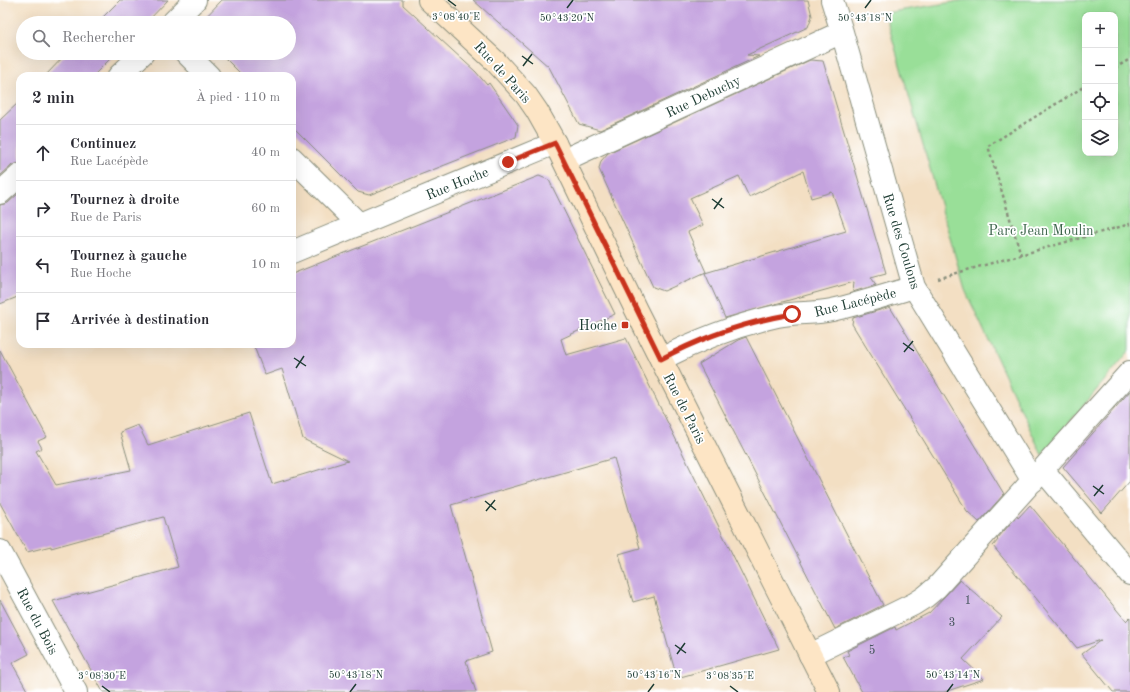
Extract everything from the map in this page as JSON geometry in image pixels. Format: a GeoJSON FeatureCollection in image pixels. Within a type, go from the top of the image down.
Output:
{"type":"FeatureCollection","features":[{"type":"Feature","properties":{"kind":"main road","name":"Rue de Paris"},"geometry":{"type":"LineString","coordinates":[[429,0],[476,42],[514,80],[533,106],[560,151],[661,359],[830,692]]}},
{"type":"Feature","properties":{"kind":"street"},"geometry":{"type":"LineString","coordinates":[[179,16],[195,0]]}},
{"type":"Feature","properties":{"kind":"street","name":"Rue des Coulons"},"geometry":{"type":"LineString","coordinates":[[832,0],[914,287],[1038,476],[1130,574]]}},
{"type":"Feature","properties":{"kind":"street","name":"Rue Debuchy"},"geometry":{"type":"LineString","coordinates":[[560,151],[842,32]]}},
{"type":"Feature","properties":{"kind":"street"},"geometry":{"type":"LineString","coordinates":[[124,72],[136,60]]}},
{"type":"Feature","properties":{"kind":"street"},"geometry":{"type":"LineString","coordinates":[[193,60],[205,72]]}},
{"type":"Feature","properties":{"kind":"street","name":"Rue Hoche"},"geometry":{"type":"LineString","coordinates":[[296,250],[359,224],[560,151]]}},
{"type":"Feature","properties":{"kind":"street"},"geometry":{"type":"LineString","coordinates":[[296,162],[359,224]]}},
{"type":"Feature","properties":{"kind":"street"},"geometry":{"type":"LineString","coordinates":[[0,193],[16,179]]}},
{"type":"Feature","properties":{"kind":"street","name":"Rue Lacépède"},"geometry":{"type":"LineString","coordinates":[[661,359],[683,347],[726,330],[777,316],[817,313],[832,310],[914,287]]}},
{"type":"Feature","properties":{"kind":"street"},"geometry":{"type":"LineString","coordinates":[[810,655],[914,604],[925,597],[937,586],[1038,476],[1130,372]]}},
{"type":"Feature","properties":{"kind":"street","name":"Rue du Bois"},"geometry":{"type":"LineString","coordinates":[[2,558],[76,692]]}},
{"type":"Feature","properties":{"kind":"path"},"geometry":{"type":"LineString","coordinates":[[1118,66],[1130,59]]}},
{"type":"Feature","properties":{"kind":"path"},"geometry":{"type":"LineString","coordinates":[[1021,255],[988,146],[1082,88]]}},
{"type":"Feature","properties":{"kind":"path"},"geometry":{"type":"LineString","coordinates":[[914,287],[960,272],[1130,224]]}},
{"type":"Feature","properties":{"kind":"green space","name":"Parc Jean Moulin"},"geometry":{"type":"Polygon","coordinates":[[[966,0],[1130,0],[1130,350],[1042,455],[965,290],[885,13],[966,0]]]}},
{"type":"Feature","properties":{"kind":"building"},"geometry":{"type":"Polygon","coordinates":[[[120,0],[168,0],[153,16],[104,16],[120,0]]]}},
{"type":"Feature","properties":{"kind":"building"},"geometry":{"type":"Polygon","coordinates":[[[222,0],[403,0],[403,5],[476,72],[487,85],[489,83],[518,125],[516,137],[369,195],[358,192],[296,130],[296,72],[239,72],[227,60],[296,60],[296,16],[207,16],[222,0]]]}},
{"type":"Feature","properties":{"kind":"building"},"geometry":{"type":"Polygon","coordinates":[[[473,0],[808,0],[812,16],[808,27],[747,55],[759,56],[600,130],[579,124],[549,67],[473,0]]]}},
{"type":"Feature","properties":{"kind":"building"},"geometry":{"type":"Polygon","coordinates":[[[60,60],[109,60],[97,72],[49,72],[60,60]]]}},
{"type":"Feature","properties":{"kind":"building"},"geometry":{"type":"Polygon","coordinates":[[[810,60],[823,61],[886,273],[871,277],[876,285],[853,292],[854,282],[725,318],[705,273],[846,231],[832,192],[811,198],[803,171],[749,197],[739,176],[690,198],[703,225],[688,232],[706,272],[664,291],[653,287],[599,169],[601,161],[608,153],[810,60]]]}},
{"type":"Feature","properties":{"kind":"building"},"geometry":{"type":"Polygon","coordinates":[[[16,105],[16,164],[12,165],[0,176],[0,120],[16,105]]]}},
{"type":"Feature","properties":{"kind":"building"},"geometry":{"type":"Polygon","coordinates":[[[539,176],[549,180],[615,314],[561,339],[566,355],[626,338],[779,649],[677,678],[654,596],[633,602],[619,554],[640,548],[614,458],[451,505],[492,652],[466,661],[476,692],[103,692],[53,601],[178,567],[163,517],[51,548],[51,546],[27,552],[0,503],[0,350],[47,437],[38,441],[42,448],[36,451],[56,485],[131,470],[120,432],[138,425],[148,445],[249,413],[272,484],[348,461],[303,439],[282,369],[265,375],[255,348],[296,348],[296,272],[539,176]]]}},
{"type":"Feature","properties":{"kind":"building"},"geometry":{"type":"Polygon","coordinates":[[[16,196],[16,298],[0,304],[0,205],[8,203],[16,196]]]}},
{"type":"Feature","properties":{"kind":"building"},"geometry":{"type":"Polygon","coordinates":[[[890,307],[1004,494],[979,522],[967,511],[852,324],[853,318],[890,307]]]}},
{"type":"Feature","properties":{"kind":"building"},"geometry":{"type":"Polygon","coordinates":[[[746,337],[883,605],[835,629],[699,364],[738,340],[746,337]]]}},
{"type":"Feature","properties":{"kind":"building"},"geometry":{"type":"Polygon","coordinates":[[[1130,391],[1130,481],[1102,513],[1063,467],[1130,391]]]}},
{"type":"Feature","properties":{"kind":"building"},"geometry":{"type":"Polygon","coordinates":[[[1030,505],[1126,621],[1130,617],[1130,692],[1113,692],[1082,654],[1101,640],[1077,648],[993,546],[998,540],[997,539],[1017,516],[1018,518],[1030,505]]]}},
{"type":"Feature","properties":{"kind":"building"},"geometry":{"type":"Polygon","coordinates":[[[960,580],[1002,617],[963,659],[984,679],[944,692],[862,692],[843,657],[849,655],[847,651],[895,627],[896,630],[929,613],[960,580]]]}},
{"type":"Feature","properties":{"kind":"building"},"geometry":{"type":"Polygon","coordinates":[[[0,600],[29,654],[12,663],[28,692],[0,692],[0,600]]]}},
{"type":"Feature","properties":{"kind":"place","name":"Hoche"},"geometry":{"type":"Point","coordinates":[625,325]}},
{"type":"Feature","properties":{"kind":"route"},"geometry":{"type":"LineString","coordinates":[[508,162],[555,143],[661,359],[683,347],[726,330],[777,316],[792,314]]}}]}
